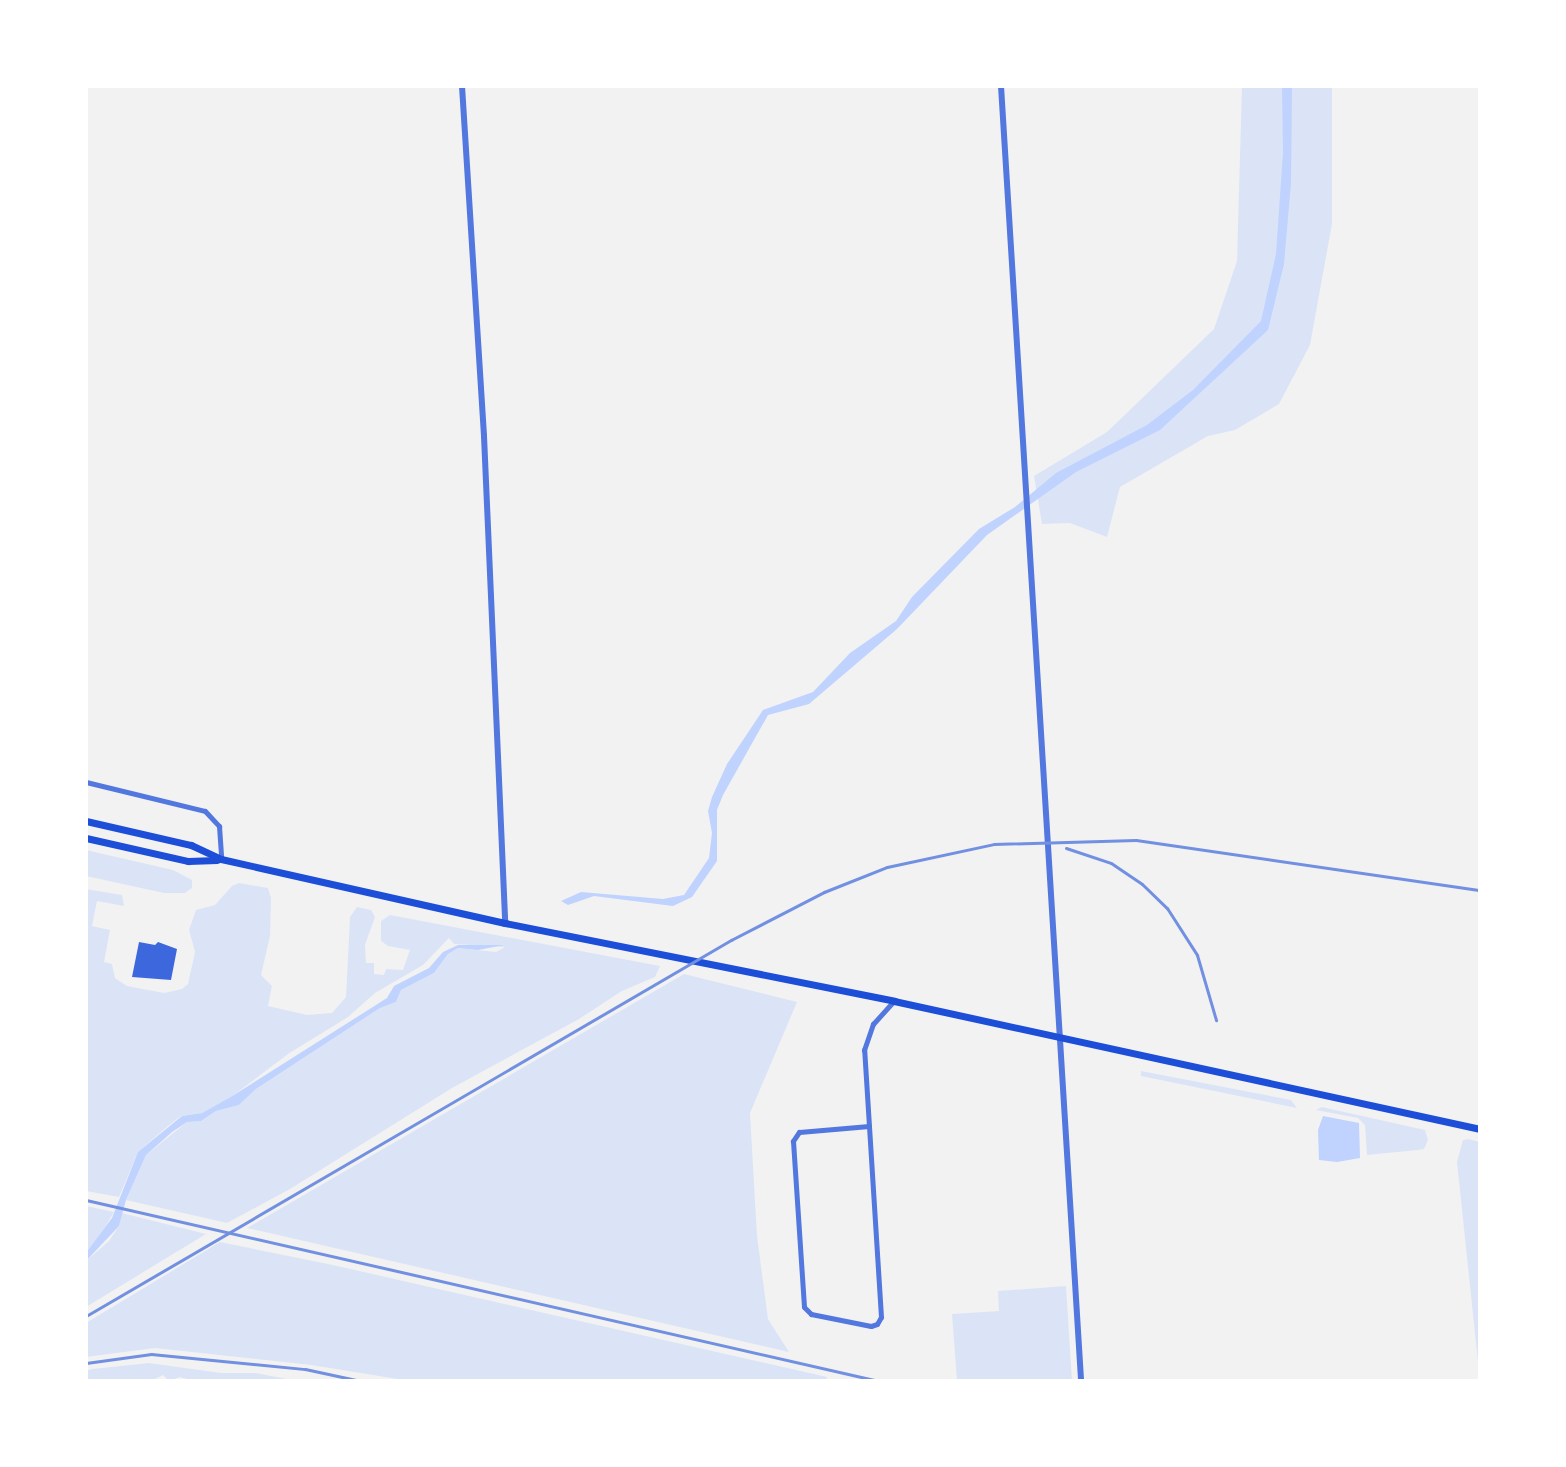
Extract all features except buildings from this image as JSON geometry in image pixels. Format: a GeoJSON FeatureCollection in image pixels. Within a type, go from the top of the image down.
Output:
{"type":"FeatureCollection","features":[{"type":"Feature","properties":{"kind":"main road"},"geometry":{"type":"LineString","coordinates":[[86,821],[191,845],[221,859],[505,923],[894,1001],[1480,1129]]}},
{"type":"Feature","properties":{"kind":"main road"},"geometry":{"type":"LineString","coordinates":[[86,838],[188,861],[221,859]]}},
{"type":"Feature","properties":{"kind":"street"},"geometry":{"type":"LineString","coordinates":[[462,86],[484,436],[505,923]]}},
{"type":"Feature","properties":{"kind":"street"},"geometry":{"type":"LineString","coordinates":[[1001,86],[1081,1381]]}},
{"type":"Feature","properties":{"kind":"street"},"geometry":{"type":"LineString","coordinates":[[86,782],[205,811],[219,826],[221,859]]}},
{"type":"Feature","properties":{"kind":"street"},"geometry":{"type":"LineString","coordinates":[[869,1126],[799,1132],[793,1141],[804,1307],[813,1314],[871,1326],[877,1324],[881,1317],[865,1043],[873,1024],[894,1001]]}},
{"type":"Feature","properties":{"kind":"shaded area"},"geometry":{"type":"Polygon","coordinates":[[[1242,86],[1332,86],[1332,224],[1310,345],[1279,404],[1235,430],[1208,436],[1120,487],[1107,537],[1070,523],[1042,524],[1034,476],[1107,432],[1214,329],[1237,261],[1242,86]]]}},
{"type":"Feature","properties":{"kind":"shaded area"},"geometry":{"type":"Polygon","coordinates":[[[86,850],[173,870],[192,880],[192,888],[185,893],[164,893],[86,876],[86,850]]]}},
{"type":"Feature","properties":{"kind":"shaded area"},"geometry":{"type":"Polygon","coordinates":[[[239,883],[268,888],[271,898],[270,936],[261,975],[272,986],[268,1006],[307,1015],[332,1013],[346,997],[350,917],[357,907],[371,910],[375,917],[365,945],[366,963],[374,963],[374,974],[384,975],[386,969],[403,970],[410,950],[388,946],[381,941],[381,921],[390,915],[660,966],[655,977],[622,991],[579,1019],[452,1088],[290,1189],[227,1223],[126,1200],[146,1155],[187,1122],[201,1121],[216,1111],[239,1105],[256,1089],[380,1008],[396,1002],[401,990],[434,973],[448,954],[458,948],[496,952],[505,947],[454,944],[449,938],[423,965],[375,993],[348,1017],[288,1054],[234,1095],[202,1113],[181,1116],[168,1126],[138,1152],[119,1197],[86,1191],[86,889],[122,895],[124,906],[97,901],[92,926],[110,930],[104,962],[112,964],[115,978],[127,986],[164,993],[182,989],[188,984],[195,952],[189,930],[196,910],[215,905],[232,886],[239,883]]]}},
{"type":"Feature","properties":{"kind":"shaded area"},"geometry":{"type":"Polygon","coordinates":[[[684,974],[797,1002],[750,1113],[757,1236],[768,1319],[789,1352],[247,1228],[684,974]]]}},
{"type":"Feature","properties":{"kind":"shaded area"},"geometry":{"type":"Polygon","coordinates":[[[1141,1071],[1291,1100],[1297,1108],[1141,1076],[1141,1071]]]}},
{"type":"Feature","properties":{"kind":"shaded area"},"geometry":{"type":"Polygon","coordinates":[[[1322,1107],[1425,1130],[1428,1140],[1424,1149],[1367,1155],[1365,1125],[1358,1118],[1316,1110],[1322,1107]]]}},
{"type":"Feature","properties":{"kind":"shaded area"},"geometry":{"type":"Polygon","coordinates":[[[1463,1140],[1480,1142],[1480,1381],[1457,1162],[1463,1140]]]}},
{"type":"Feature","properties":{"kind":"shaded area"},"geometry":{"type":"Polygon","coordinates":[[[86,1206],[114,1212],[94,1247],[86,1253],[86,1206]]]}},
{"type":"Feature","properties":{"kind":"shaded area"},"geometry":{"type":"Polygon","coordinates":[[[122,1213],[206,1234],[86,1307],[86,1261],[109,1241],[119,1226],[122,1213]]]}},
{"type":"Feature","properties":{"kind":"shaded area"},"geometry":{"type":"Polygon","coordinates":[[[220,1242],[827,1377],[826,1381],[410,1381],[311,1365],[155,1348],[86,1357],[86,1323],[220,1242]]]}},
{"type":"Feature","properties":{"kind":"shaded area"},"geometry":{"type":"Polygon","coordinates":[[[1066,1286],[1072,1381],[957,1381],[952,1314],[999,1311],[998,1291],[1066,1286]]]}},
{"type":"Feature","properties":{"kind":"shaded area"},"geometry":{"type":"Polygon","coordinates":[[[149,1363],[221,1373],[256,1373],[297,1381],[194,1381],[180,1377],[169,1381],[163,1375],[151,1381],[86,1381],[86,1371],[92,1369],[149,1363]]]}},
{"type":"Feature","properties":{"kind":"water"},"geometry":{"type":"Polygon","coordinates":[[[1282,86],[1292,86],[1291,183],[1284,264],[1268,330],[1160,430],[1076,472],[987,535],[897,629],[809,704],[768,715],[723,795],[717,810],[717,861],[692,897],[673,906],[594,896],[568,905],[561,901],[581,892],[663,899],[684,895],[709,858],[712,833],[708,811],[712,797],[727,764],[763,710],[813,692],[850,653],[896,621],[912,597],[979,529],[1015,507],[1056,473],[1147,425],[1193,390],[1261,321],[1276,254],[1283,152],[1282,86]]]}},
{"type":"Feature","properties":{"kind":"water"},"geometry":{"type":"Polygon","coordinates":[[[458,945],[504,945],[478,950],[458,948],[448,954],[434,973],[401,990],[396,1002],[380,1008],[256,1089],[239,1105],[216,1111],[201,1121],[187,1122],[172,1132],[146,1155],[126,1200],[119,1226],[86,1261],[86,1253],[112,1218],[138,1152],[182,1116],[202,1113],[234,1095],[387,998],[394,986],[429,968],[443,952],[458,945]]]}},
{"type":"Feature","properties":{"kind":"water"},"geometry":{"type":"Polygon","coordinates":[[[1323,1116],[1359,1123],[1360,1158],[1337,1162],[1319,1160],[1318,1130],[1323,1116]]]}},
{"type":"Feature","properties":{"kind":"railway"},"geometry":{"type":"LineString","coordinates":[[86,1316],[731,940],[824,892],[887,867],[994,844],[1136,840],[1480,890]]}},
{"type":"Feature","properties":{"kind":"railway"},"geometry":{"type":"LineString","coordinates":[[1066,848],[1111,863],[1142,884],[1167,908],[1197,955],[1216,1020]]}},
{"type":"Feature","properties":{"kind":"railway"},"geometry":{"type":"LineString","coordinates":[[86,1200],[879,1381]]}},
{"type":"Feature","properties":{"kind":"railway"},"geometry":{"type":"LineString","coordinates":[[86,1363],[151,1354],[305,1369],[361,1381]]}}]}
